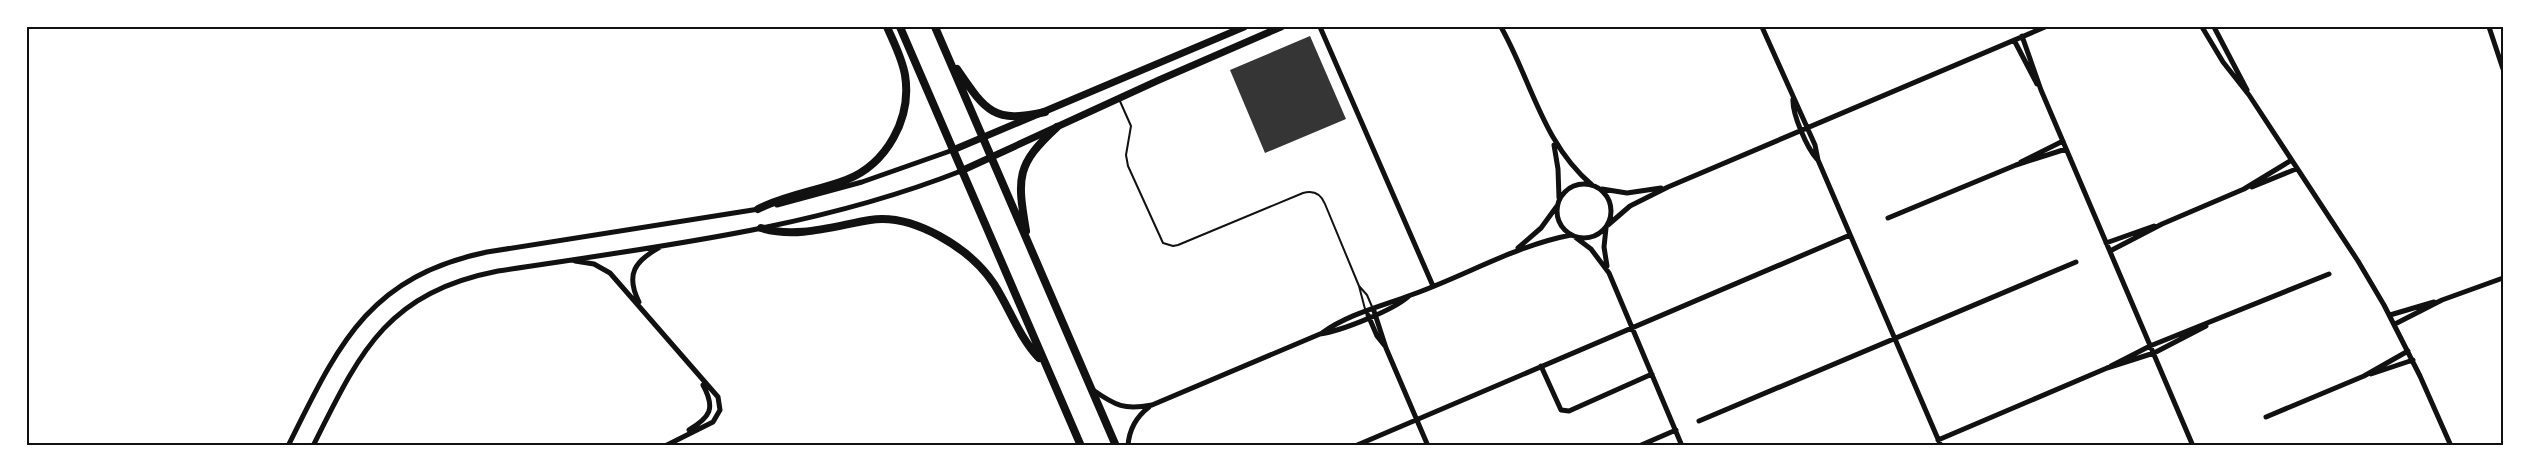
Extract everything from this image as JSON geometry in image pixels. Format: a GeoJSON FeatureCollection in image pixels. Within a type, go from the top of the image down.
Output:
{"type":"FeatureCollection","features":[{"type":"Feature","properties":{"kind":"main road"},"geometry":{"type":"LineString","coordinates":[[758,209],[776,200],[854,176],[873,164],[888,147],[902,115],[906,90],[903,65],[887,27]]}},
{"type":"Feature","properties":{"kind":"main road"},"geometry":{"type":"LineString","coordinates":[[900,27],[1081,446]]}},
{"type":"Feature","properties":{"kind":"main road"},"geometry":{"type":"LineString","coordinates":[[935,27],[1116,446]]}},
{"type":"Feature","properties":{"kind":"main road"},"geometry":{"type":"LineString","coordinates":[[947,54],[975,96],[988,109],[1015,118],[1045,112]]}},
{"type":"Feature","properties":{"kind":"main road"},"geometry":{"type":"LineString","coordinates":[[1029,246],[1020,191],[1023,168],[1032,151],[1057,127]]}},
{"type":"Feature","properties":{"kind":"main road"},"geometry":{"type":"LineString","coordinates":[[761,228],[794,233],[876,219],[893,219],[924,227],[968,257],[986,273],[1026,343],[1043,362]]}},
{"type":"Feature","properties":{"kind":"street"},"geometry":{"type":"LineString","coordinates":[[288,446],[326,370],[349,333],[379,301],[415,276],[447,262],[487,252],[758,209],[862,182],[930,160],[982,139],[1234,29],[1244,27]]}},
{"type":"Feature","properties":{"kind":"street"},"geometry":{"type":"LineString","coordinates":[[313,446],[359,358],[379,333],[410,306],[430,293],[474,275],[761,228],[869,203],[962,171],[1119,98],[1281,27]]}},
{"type":"Feature","properties":{"kind":"street"},"geometry":{"type":"LineString","coordinates":[[1320,27],[1433,286]]}},
{"type":"Feature","properties":{"kind":"street"},"geometry":{"type":"LineString","coordinates":[[1502,27],[1552,137],[1569,163],[1599,188],[1627,193],[1668,187]]}},
{"type":"Feature","properties":{"kind":"street"},"geometry":{"type":"LineString","coordinates":[[1762,27],[1792,99],[1793,109],[1805,129],[1811,151],[1818,160],[1939,443],[2151,346],[2206,326],[2329,274]]}},
{"type":"Feature","properties":{"kind":"street"},"geometry":{"type":"LineString","coordinates":[[1091,389],[1115,405],[1124,407],[1152,405],[1320,334],[1332,326],[1397,305],[1409,296],[1546,240],[1573,236],[1592,237],[1630,206],[1668,187],[2045,27]]}},
{"type":"Feature","properties":{"kind":"street"},"geometry":{"type":"LineString","coordinates":[[2202,27],[2223,62],[2249,95]]}},
{"type":"Feature","properties":{"kind":"street"},"geometry":{"type":"LineString","coordinates":[[2214,27],[2249,95],[2296,170],[2358,261],[2390,315],[2413,360],[2451,446]]}},
{"type":"Feature","properties":{"kind":"street"},"geometry":{"type":"LineString","coordinates":[[2489,27],[2503,69]]}},
{"type":"Feature","properties":{"kind":"street"},"geometry":{"type":"LineString","coordinates":[[2022,36],[2041,90],[2193,446]]}},
{"type":"Feature","properties":{"kind":"street"},"geometry":{"type":"LineString","coordinates":[[2014,40],[2041,90]]}},
{"type":"Feature","properties":{"kind":"street"},"geometry":{"type":"LineString","coordinates":[[1552,137],[1558,169],[1559,223],[1591,249],[1609,273]]}},
{"type":"Feature","properties":{"kind":"street"},"geometry":{"type":"LineString","coordinates":[[1888,218],[2016,165],[2063,141]]}},
{"type":"Feature","properties":{"kind":"street"},"geometry":{"type":"LineString","coordinates":[[2016,165],[2066,149]]}},
{"type":"Feature","properties":{"kind":"street"},"geometry":{"type":"LineString","coordinates":[[2244,189],[2290,160]]}},
{"type":"Feature","properties":{"kind":"street"},"geometry":{"type":"LineString","coordinates":[[2110,251],[2162,224],[2244,189],[2296,170]]}},
{"type":"Feature","properties":{"kind":"street"},"geometry":{"type":"LineString","coordinates":[[1510,254],[1541,228],[1569,188],[1592,184]]}},
{"type":"Feature","properties":{"kind":"street"},"geometry":{"type":"LineString","coordinates":[[1599,188],[1610,201],[1611,217],[1607,226],[1605,256],[1609,273],[1682,446]]}},
{"type":"Feature","properties":{"kind":"street"},"geometry":{"type":"LineString","coordinates":[[2106,243],[2162,224]]}},
{"type":"Feature","properties":{"kind":"street"},"geometry":{"type":"LineString","coordinates":[[1354,446],[1850,235]]}},
{"type":"Feature","properties":{"kind":"street"},"geometry":{"type":"LineString","coordinates":[[643,311],[633,289],[633,272],[643,257],[666,244]]}},
{"type":"Feature","properties":{"kind":"street"},"geometry":{"type":"LineString","coordinates":[[564,260],[602,267],[616,280],[718,398],[720,406],[713,422],[665,446]]}},
{"type":"Feature","properties":{"kind":"street"},"geometry":{"type":"LineString","coordinates":[[1699,421],[2076,262]]}},
{"type":"Feature","properties":{"kind":"street"},"geometry":{"type":"LineString","coordinates":[[2390,315],[2442,300],[2503,278]]}},
{"type":"Feature","properties":{"kind":"street"},"geometry":{"type":"LineString","coordinates":[[2395,324],[2442,300]]}},
{"type":"Feature","properties":{"kind":"street"},"geometry":{"type":"LineString","coordinates":[[1374,311],[1386,348],[1428,446]]}},
{"type":"Feature","properties":{"kind":"street"},"geometry":{"type":"LineString","coordinates":[[1367,314],[1377,336],[1386,348]]}},
{"type":"Feature","properties":{"kind":"street"},"geometry":{"type":"LineString","coordinates":[[2107,368],[2154,353],[2206,326]]}},
{"type":"Feature","properties":{"kind":"street"},"geometry":{"type":"LineString","coordinates":[[2364,376],[2408,351]]}},
{"type":"Feature","properties":{"kind":"street"},"geometry":{"type":"LineString","coordinates":[[2266,417],[2364,376],[2413,360]]}},
{"type":"Feature","properties":{"kind":"street"},"geometry":{"type":"LineString","coordinates":[[1541,366],[1561,410],[1569,411],[1652,374]]}},
{"type":"Feature","properties":{"kind":"street"},"geometry":{"type":"LineString","coordinates":[[665,446],[701,423],[708,415],[710,401],[700,378]]}},
{"type":"Feature","properties":{"kind":"street"},"geometry":{"type":"LineString","coordinates":[[1128,446],[1131,428],[1152,405]]}},
{"type":"Feature","properties":{"kind":"street"},"geometry":{"type":"LineString","coordinates":[[1639,446],[1676,430]]}},
{"type":"Feature","properties":{"kind":"lane"},"geometry":{"type":"LineString","coordinates":[[1119,98],[1131,126],[1127,149],[1128,166],[1163,243],[1178,245],[1303,193],[1314,192],[1322,197],[1359,286],[1367,314]]}},
{"type":"Feature","properties":{"kind":"lane"},"geometry":{"type":"LineString","coordinates":[[1359,286],[1367,295],[1374,311]]}},
{"type":"Feature","properties":{"kind":"building"},"geometry":{"type":"Polygon","coordinates":[[[1310,36],[1346,119],[1265,153],[1230,70],[1310,36]]]}}]}
